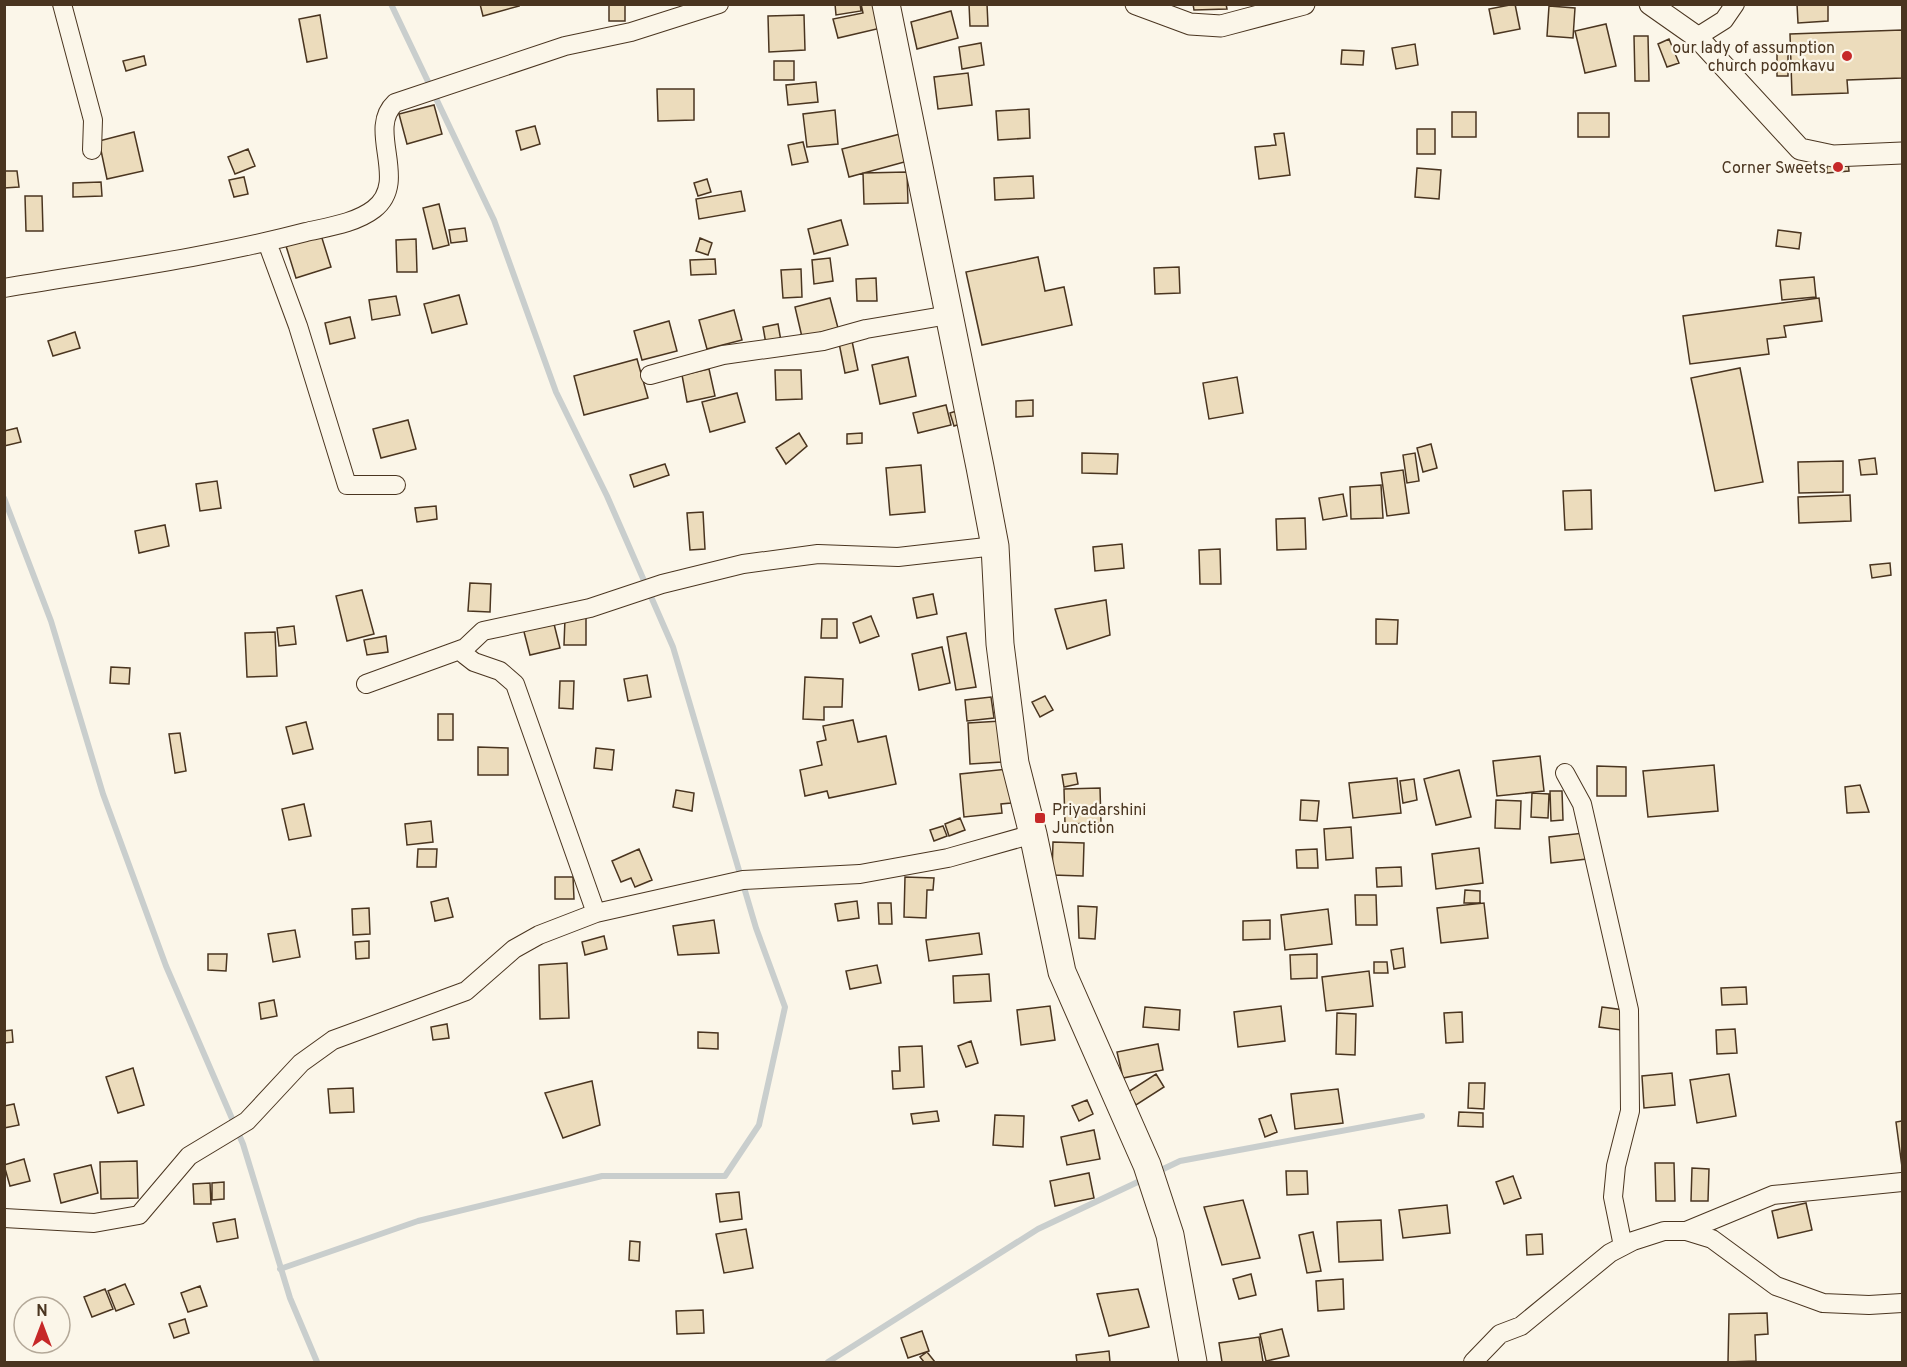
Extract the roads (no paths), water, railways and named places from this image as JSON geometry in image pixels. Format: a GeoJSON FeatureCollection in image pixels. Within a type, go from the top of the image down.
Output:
{"type":"FeatureCollection","features":[{"type":"Feature","properties":{"kind":"main road"},"geometry":{"type":"LineString","coordinates":[[886,4],[995,546],[1000,644],[1015,763],[1033,834],[1062,972],[1147,1165],[1170,1234],[1193,1362]]}},
{"type":"Feature","properties":{"kind":"street"},"geometry":{"type":"LineString","coordinates":[[62,4],[93,120],[92,150]]}},
{"type":"Feature","properties":{"kind":"street"},"geometry":{"type":"LineString","coordinates":[[4,288],[267,242],[357,218],[375,208],[386,195],[390,173],[384,125],[386,112],[395,103],[565,46],[631,32],[719,4]]}},
{"type":"Feature","properties":{"kind":"street"},"geometry":{"type":"LineString","coordinates":[[1136,4],[1190,24],[1221,26],[1304,4]]}},
{"type":"Feature","properties":{"kind":"street"},"geometry":{"type":"LineString","coordinates":[[1650,4],[1697,37],[1800,149],[1833,156],[1902,153]]}},
{"type":"Feature","properties":{"kind":"street"},"geometry":{"type":"LineString","coordinates":[[1697,37],[1724,20],[1735,4]]}},
{"type":"Feature","properties":{"kind":"street"},"geometry":{"type":"LineString","coordinates":[[267,242],[298,326],[347,485],[396,485]]}},
{"type":"Feature","properties":{"kind":"street"},"geometry":{"type":"LineString","coordinates":[[650,375],[723,355],[823,341],[866,329],[949,315]]}},
{"type":"Feature","properties":{"kind":"street"},"geometry":{"type":"LineString","coordinates":[[366,684],[465,648],[483,631],[590,608],[662,584],[743,564],[818,554],[898,557],[995,546]]}},
{"type":"Feature","properties":{"kind":"street"},"geometry":{"type":"LineString","coordinates":[[465,648],[465,656],[474,662],[500,671],[515,684],[596,913]]}},
{"type":"Feature","properties":{"kind":"street"},"geometry":{"type":"LineString","coordinates":[[1565,773],[1585,813],[1629,1010],[1630,1111],[1616,1166],[1613,1197],[1623,1246]]}},
{"type":"Feature","properties":{"kind":"street"},"geometry":{"type":"LineString","coordinates":[[4,1218],[94,1223],[139,1215],[189,1156],[247,1121],[301,1063],[333,1040],[466,991],[514,949],[539,935],[596,913],[743,880],[860,874],[948,858],[1033,834]]}},
{"type":"Feature","properties":{"kind":"street"},"geometry":{"type":"LineString","coordinates":[[1686,1231],[1773,1195],[1902,1182]]}},
{"type":"Feature","properties":{"kind":"street"},"geometry":{"type":"LineString","coordinates":[[1473,1362],[1500,1334],[1521,1326],[1578,1278],[1623,1246],[1664,1231],[1686,1231],[1712,1239],[1776,1286],[1823,1303],[1869,1305],[1902,1303]]}},
{"type":"Feature","properties":{"kind":"waterway"},"geometry":{"type":"LineString","coordinates":[[280,1269],[418,1221],[602,1176],[725,1176],[759,1125],[785,1007],[756,928],[673,647],[607,496],[556,392],[494,220],[391,4]]}},
{"type":"Feature","properties":{"kind":"waterway"},"geometry":{"type":"LineString","coordinates":[[4,498],[51,621],[103,794],[166,966],[243,1144],[290,1298],[317,1362]]}},
{"type":"Feature","properties":{"kind":"waterway"},"geometry":{"type":"LineString","coordinates":[[1159,1171],[1180,1161],[1422,1116]]}},
{"type":"Feature","properties":{"kind":"waterway"},"geometry":{"type":"LineString","coordinates":[[828,1362],[1038,1229],[1142,1180]]}},
{"type":"Feature","properties":{"kind":"place","name":"our lady of assumption church poomkavu"},"geometry":{"type":"Point","coordinates":[1847,56]}},
{"type":"Feature","properties":{"kind":"place","name":"Corner Sweets"},"geometry":{"type":"Point","coordinates":[1838,167]}},
{"type":"Feature","properties":{"kind":"place","name":"Priyadarshini Junction"},"geometry":{"type":"Point","coordinates":[1040,818]}}]}
